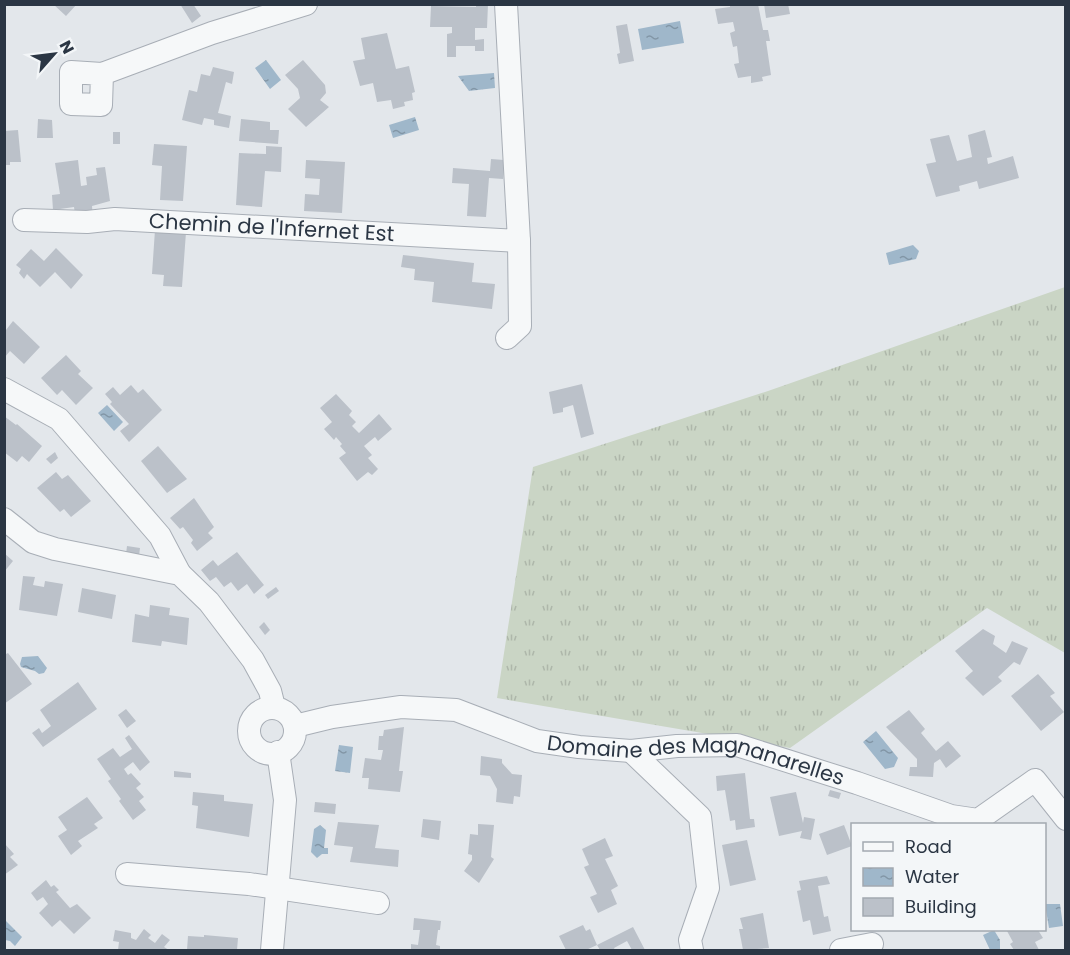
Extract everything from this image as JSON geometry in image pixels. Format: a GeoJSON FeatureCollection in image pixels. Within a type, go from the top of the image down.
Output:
{"type":"FeatureCollection","features":[{"type":"Feature","properties":{"kind":"street"},"geometry":{"type":"LineString","coordinates":[[102,74],[212,33],[306,4]]}},
{"type":"Feature","properties":{"kind":"street"},"geometry":{"type":"LineString","coordinates":[[506,4],[519,241],[520,326],[507,338]]}},
{"type":"Feature","properties":{"kind":"street","name":"Chemin de l'Infernet Est"},"geometry":{"type":"LineString","coordinates":[[24,220],[87,222],[115,219],[519,241]]}},
{"type":"Feature","properties":{"kind":"street"},"geometry":{"type":"LineString","coordinates":[[4,389],[59,419],[160,536],[180,574],[209,602],[253,660],[270,691],[274,707]]}},
{"type":"Feature","properties":{"kind":"street"},"geometry":{"type":"LineString","coordinates":[[4,519],[33,542],[55,549],[180,574]]}},
{"type":"Feature","properties":{"kind":"street"},"geometry":{"type":"LineString","coordinates":[[274,707],[290,715],[295,726],[291,744],[284,750],[270,754],[261,751],[253,743],[250,731],[254,717],[263,710],[274,707]]}},
{"type":"Feature","properties":{"kind":"street","name":"Domaine des Magnanarelles"},"geometry":{"type":"LineString","coordinates":[[295,726],[332,717],[401,707],[456,710],[537,741],[579,747],[631,751],[677,746],[737,746],[856,783],[951,816],[978,820],[1035,780],[1065,819]]}},
{"type":"Feature","properties":{"kind":"street"},"geometry":{"type":"LineString","coordinates":[[631,751],[700,817],[708,888],[690,940],[692,951]]}},
{"type":"Feature","properties":{"kind":"street"},"geometry":{"type":"LineString","coordinates":[[272,951],[285,800],[278,752]]}},
{"type":"Feature","properties":{"kind":"street"},"geometry":{"type":"LineString","coordinates":[[127,874],[277,888],[378,903]]}},
{"type":"Feature","properties":{"kind":"street"},"geometry":{"type":"LineString","coordinates":[[841,951],[872,944]]}},
{"type":"Feature","properties":{"kind":"green space"},"geometry":{"type":"Polygon","coordinates":[[[1065,287],[1065,653],[987,608],[790,748],[497,698],[533,467],[768,391],[1065,287]]]}},
{"type":"Feature","properties":{"kind":"water"},"geometry":{"type":"Polygon","coordinates":[[[680,21],[684,43],[642,50],[638,29],[680,21]]]}},
{"type":"Feature","properties":{"kind":"water"},"geometry":{"type":"Polygon","coordinates":[[[266,60],[281,80],[270,89],[255,68],[266,60]]]}},
{"type":"Feature","properties":{"kind":"water"},"geometry":{"type":"Polygon","coordinates":[[[494,73],[495,88],[469,91],[458,76],[494,73]]]}},
{"type":"Feature","properties":{"kind":"water"},"geometry":{"type":"Polygon","coordinates":[[[415,117],[419,130],[393,138],[389,125],[415,117]]]}},
{"type":"Feature","properties":{"kind":"water"},"geometry":{"type":"Polygon","coordinates":[[[913,245],[919,251],[916,259],[889,265],[886,253],[913,245]]]}},
{"type":"Feature","properties":{"kind":"water"},"geometry":{"type":"Polygon","coordinates":[[[107,405],[123,422],[114,431],[98,413],[107,405]]]}},
{"type":"Feature","properties":{"kind":"water"},"geometry":{"type":"Polygon","coordinates":[[[38,656],[47,668],[44,673],[39,674],[21,667],[22,657],[38,656]]]}},
{"type":"Feature","properties":{"kind":"water"},"geometry":{"type":"Polygon","coordinates":[[[876,731],[898,758],[894,767],[885,769],[863,742],[876,731]]]}},
{"type":"Feature","properties":{"kind":"water"},"geometry":{"type":"Polygon","coordinates":[[[339,745],[353,747],[350,773],[335,771],[339,745]]]}},
{"type":"Feature","properties":{"kind":"water"},"geometry":{"type":"Polygon","coordinates":[[[320,825],[326,830],[324,848],[328,848],[328,854],[322,854],[317,858],[311,852],[314,829],[320,825]]]}},
{"type":"Feature","properties":{"kind":"water"},"geometry":{"type":"Polygon","coordinates":[[[1046,904],[1060,904],[1063,926],[1049,928],[1046,904]]]}},
{"type":"Feature","properties":{"kind":"water"},"geometry":{"type":"Polygon","coordinates":[[[6,921],[22,937],[15,946],[5,940],[6,921]]]}},
{"type":"Feature","properties":{"kind":"water"},"geometry":{"type":"Polygon","coordinates":[[[995,931],[1000,940],[1000,950],[990,950],[983,935],[995,931]]]}},
{"type":"Feature","properties":{"kind":"building"},"geometry":{"type":"Polygon","coordinates":[[[53,4],[77,4],[66,16],[53,4]]]}},
{"type":"Feature","properties":{"kind":"building"},"geometry":{"type":"Polygon","coordinates":[[[180,4],[193,4],[201,16],[192,23],[180,4]]]}},
{"type":"Feature","properties":{"kind":"building"},"geometry":{"type":"Polygon","coordinates":[[[476,4],[488,4],[487,28],[475,28],[475,40],[484,39],[484,51],[475,51],[475,46],[456,46],[456,57],[447,57],[447,34],[452,33],[452,27],[430,27],[431,6],[476,7],[476,4]]]}},
{"type":"Feature","properties":{"kind":"building"},"geometry":{"type":"Polygon","coordinates":[[[730,4],[758,4],[763,30],[768,30],[770,41],[766,41],[771,75],[762,77],[763,81],[751,83],[751,76],[738,78],[734,64],[739,63],[737,46],[733,47],[730,33],[735,31],[733,22],[718,24],[715,9],[730,7],[730,4]]]}},
{"type":"Feature","properties":{"kind":"building"},"geometry":{"type":"Polygon","coordinates":[[[764,4],[788,4],[790,14],[766,18],[764,4]]]}},
{"type":"Feature","properties":{"kind":"building"},"geometry":{"type":"Polygon","coordinates":[[[627,24],[634,61],[619,64],[617,54],[620,53],[616,26],[627,24]]]}},
{"type":"Feature","properties":{"kind":"building"},"geometry":{"type":"Polygon","coordinates":[[[387,33],[396,69],[409,66],[415,92],[412,93],[413,100],[404,102],[405,106],[393,109],[391,100],[377,102],[373,83],[360,86],[353,61],[365,59],[361,38],[387,33]]]}},
{"type":"Feature","properties":{"kind":"building"},"geometry":{"type":"Polygon","coordinates":[[[303,60],[325,85],[326,93],[320,100],[329,107],[306,127],[288,109],[300,98],[298,89],[285,75],[303,60]]]}},
{"type":"Feature","properties":{"kind":"building"},"geometry":{"type":"Polygon","coordinates":[[[213,67],[234,72],[232,84],[226,82],[218,113],[231,116],[229,128],[214,125],[214,120],[204,118],[202,125],[182,120],[189,90],[197,92],[201,74],[210,76],[213,67]]]}},
{"type":"Feature","properties":{"kind":"building"},"geometry":{"type":"Polygon","coordinates":[[[38,119],[52,120],[53,138],[37,138],[38,119]]]}},
{"type":"Feature","properties":{"kind":"building"},"geometry":{"type":"Polygon","coordinates":[[[241,119],[270,122],[270,130],[279,130],[278,144],[239,141],[241,119]]]}},
{"type":"Feature","properties":{"kind":"building"},"geometry":{"type":"Polygon","coordinates":[[[18,130],[21,162],[10,162],[10,165],[4,165],[4,131],[18,130]]]}},
{"type":"Feature","properties":{"kind":"building"},"geometry":{"type":"Polygon","coordinates":[[[985,130],[992,157],[987,158],[988,164],[1013,156],[1019,178],[979,189],[977,181],[959,186],[960,191],[936,197],[926,164],[936,162],[930,139],[949,135],[957,161],[972,157],[968,135],[985,130]]]}},
{"type":"Feature","properties":{"kind":"building"},"geometry":{"type":"Polygon","coordinates":[[[113,132],[120,132],[120,144],[113,144],[113,132]]]}},
{"type":"Feature","properties":{"kind":"building"},"geometry":{"type":"Polygon","coordinates":[[[154,144],[187,146],[183,201],[160,200],[162,166],[152,165],[154,144]]]}},
{"type":"Feature","properties":{"kind":"building"},"geometry":{"type":"Polygon","coordinates":[[[266,146],[282,147],[281,172],[265,171],[262,207],[236,205],[239,153],[266,154],[266,146]]]}},
{"type":"Feature","properties":{"kind":"building"},"geometry":{"type":"Polygon","coordinates":[[[491,159],[504,160],[503,179],[489,178],[486,217],[467,216],[469,184],[452,183],[453,168],[490,171],[491,159]]]}},
{"type":"Feature","properties":{"kind":"building"},"geometry":{"type":"Polygon","coordinates":[[[78,160],[81,186],[87,185],[86,177],[97,175],[96,168],[105,167],[110,201],[92,206],[93,219],[76,221],[74,207],[53,210],[52,195],[60,194],[55,163],[78,160]]]}},
{"type":"Feature","properties":{"kind":"building"},"geometry":{"type":"Polygon","coordinates":[[[306,160],[345,162],[342,213],[304,211],[305,194],[319,195],[320,179],[305,178],[306,160]]]}},
{"type":"Feature","properties":{"kind":"building"},"geometry":{"type":"Polygon","coordinates":[[[155,230],[186,232],[182,287],[163,286],[164,275],[152,274],[155,230]]]}},
{"type":"Feature","properties":{"kind":"building"},"geometry":{"type":"Polygon","coordinates":[[[56,248],[83,275],[71,289],[55,272],[40,287],[27,274],[24,279],[19,273],[21,269],[16,265],[31,249],[44,261],[56,248]]]}},
{"type":"Feature","properties":{"kind":"building"},"geometry":{"type":"Polygon","coordinates":[[[403,255],[474,263],[472,282],[495,284],[492,309],[432,302],[434,282],[414,280],[415,269],[401,267],[403,255]]]}},
{"type":"Feature","properties":{"kind":"building"},"geometry":{"type":"Polygon","coordinates":[[[13,321],[40,347],[24,364],[10,351],[4,358],[4,328],[6,330],[13,321]]]}},
{"type":"Feature","properties":{"kind":"building"},"geometry":{"type":"Polygon","coordinates":[[[66,355],[81,371],[78,374],[93,388],[76,405],[62,390],[57,395],[41,378],[66,355]]]}},
{"type":"Feature","properties":{"kind":"building"},"geometry":{"type":"Polygon","coordinates":[[[582,384],[594,434],[581,438],[573,405],[563,408],[563,412],[553,414],[549,392],[582,384]]]}},
{"type":"Feature","properties":{"kind":"building"},"geometry":{"type":"Polygon","coordinates":[[[131,385],[138,393],[143,389],[162,410],[129,442],[120,431],[129,424],[110,404],[112,402],[105,394],[113,387],[120,395],[131,385]]]}},
{"type":"Feature","properties":{"kind":"building"},"geometry":{"type":"Polygon","coordinates":[[[336,394],[352,411],[349,415],[356,422],[352,426],[359,433],[379,414],[392,429],[378,441],[375,437],[364,446],[372,455],[368,458],[378,469],[372,475],[368,472],[357,481],[339,458],[346,453],[340,446],[342,444],[336,437],[334,440],[324,429],[332,422],[320,408],[336,394]]]}},
{"type":"Feature","properties":{"kind":"building"},"geometry":{"type":"Polygon","coordinates":[[[4,416],[42,446],[29,462],[22,456],[17,462],[4,452],[4,416]]]}},
{"type":"Feature","properties":{"kind":"building"},"geometry":{"type":"Polygon","coordinates":[[[158,446],[187,479],[167,493],[141,461],[158,446]]]}},
{"type":"Feature","properties":{"kind":"building"},"geometry":{"type":"Polygon","coordinates":[[[55,452],[58,458],[51,464],[46,459],[55,452]]]}},
{"type":"Feature","properties":{"kind":"building"},"geometry":{"type":"Polygon","coordinates":[[[56,472],[62,479],[68,475],[91,501],[71,517],[64,509],[60,512],[37,488],[56,472]]]}},
{"type":"Feature","properties":{"kind":"building"},"geometry":{"type":"Polygon","coordinates":[[[194,498],[214,527],[208,533],[213,538],[197,551],[191,543],[193,540],[183,527],[180,529],[170,518],[194,498]]]}},
{"type":"Feature","properties":{"kind":"building"},"geometry":{"type":"Polygon","coordinates":[[[127,546],[140,548],[139,556],[126,554],[127,546]]]}},
{"type":"Feature","properties":{"kind":"building"},"geometry":{"type":"Polygon","coordinates":[[[237,552],[264,585],[254,594],[247,584],[238,591],[231,582],[224,587],[216,577],[210,581],[201,570],[213,560],[218,566],[237,552]]]}},
{"type":"Feature","properties":{"kind":"building"},"geometry":{"type":"Polygon","coordinates":[[[4,553],[13,561],[4,572],[4,553]]]}},
{"type":"Feature","properties":{"kind":"building"},"geometry":{"type":"Polygon","coordinates":[[[23,576],[35,577],[33,585],[44,587],[45,581],[63,584],[57,616],[19,610],[23,576]]]}},
{"type":"Feature","properties":{"kind":"building"},"geometry":{"type":"Polygon","coordinates":[[[276,587],[279,591],[268,599],[265,595],[276,587]]]}},
{"type":"Feature","properties":{"kind":"building"},"geometry":{"type":"Polygon","coordinates":[[[82,588],[116,595],[112,619],[78,612],[82,588]]]}},
{"type":"Feature","properties":{"kind":"building"},"geometry":{"type":"Polygon","coordinates":[[[150,605],[170,608],[169,615],[189,618],[187,645],[162,641],[161,646],[132,642],[135,614],[149,617],[150,605]]]}},
{"type":"Feature","properties":{"kind":"building"},"geometry":{"type":"Polygon","coordinates":[[[264,622],[270,630],[265,635],[259,627],[264,622]]]}},
{"type":"Feature","properties":{"kind":"building"},"geometry":{"type":"Polygon","coordinates":[[[983,629],[995,636],[993,644],[1006,653],[1012,641],[1028,648],[1020,665],[1014,662],[998,677],[1002,681],[983,696],[965,678],[973,671],[955,651],[983,629]]]}},
{"type":"Feature","properties":{"kind":"building"},"geometry":{"type":"Polygon","coordinates":[[[8,653],[32,684],[4,704],[4,655],[8,653]]]}},
{"type":"Feature","properties":{"kind":"building"},"geometry":{"type":"Polygon","coordinates":[[[1038,674],[1055,693],[1050,696],[1064,712],[1041,731],[1011,696],[1038,674]]]}},
{"type":"Feature","properties":{"kind":"building"},"geometry":{"type":"Polygon","coordinates":[[[78,682],[97,709],[43,747],[32,733],[39,728],[42,733],[51,726],[40,710],[78,682]]]}},
{"type":"Feature","properties":{"kind":"building"},"geometry":{"type":"Polygon","coordinates":[[[126,709],[136,721],[127,728],[118,715],[126,709]]]}},
{"type":"Feature","properties":{"kind":"building"},"geometry":{"type":"Polygon","coordinates":[[[909,710],[925,729],[921,733],[936,751],[948,741],[961,756],[946,768],[940,759],[934,763],[933,777],[909,776],[910,767],[917,767],[917,759],[886,727],[909,710]]]}},
{"type":"Feature","properties":{"kind":"building"},"geometry":{"type":"Polygon","coordinates":[[[404,727],[399,771],[403,771],[400,792],[368,789],[369,778],[362,778],[365,758],[381,760],[383,750],[378,750],[379,736],[383,736],[384,730],[404,727]]]}},
{"type":"Feature","properties":{"kind":"building"},"geometry":{"type":"Polygon","coordinates":[[[129,735],[150,762],[140,771],[133,762],[124,769],[128,775],[131,773],[141,784],[136,788],[144,797],[139,801],[146,810],[133,820],[119,801],[121,799],[108,781],[111,779],[97,759],[113,748],[120,757],[132,749],[125,738],[129,735]]]}},
{"type":"Feature","properties":{"kind":"building"},"geometry":{"type":"Polygon","coordinates":[[[481,756],[502,759],[502,763],[512,774],[522,775],[520,797],[514,796],[513,804],[496,802],[497,789],[490,776],[480,775],[481,756]]]}},
{"type":"Feature","properties":{"kind":"building"},"geometry":{"type":"Polygon","coordinates":[[[174,771],[191,773],[191,778],[174,777],[174,771]]]}},
{"type":"Feature","properties":{"kind":"building"},"geometry":{"type":"Polygon","coordinates":[[[745,773],[750,819],[754,819],[755,827],[736,830],[735,820],[730,821],[725,790],[717,791],[716,776],[745,773]]]}},
{"type":"Feature","properties":{"kind":"building"},"geometry":{"type":"Polygon","coordinates":[[[830,790],[841,793],[839,799],[828,796],[830,790]]]}},
{"type":"Feature","properties":{"kind":"building"},"geometry":{"type":"Polygon","coordinates":[[[193,792],[224,795],[224,801],[253,804],[249,837],[196,828],[198,806],[192,805],[193,792]]]}},
{"type":"Feature","properties":{"kind":"building"},"geometry":{"type":"Polygon","coordinates":[[[796,792],[803,823],[804,817],[815,819],[811,840],[800,838],[802,831],[779,836],[770,797],[796,792]]]}},
{"type":"Feature","properties":{"kind":"building"},"geometry":{"type":"Polygon","coordinates":[[[87,797],[103,818],[94,824],[98,828],[78,841],[82,846],[71,855],[58,836],[67,830],[58,817],[87,797]]]}},
{"type":"Feature","properties":{"kind":"building"},"geometry":{"type":"Polygon","coordinates":[[[315,802],[336,804],[335,814],[314,812],[315,802]]]}},
{"type":"Feature","properties":{"kind":"building"},"geometry":{"type":"Polygon","coordinates":[[[423,819],[441,821],[439,840],[421,837],[423,819]]]}},
{"type":"Feature","properties":{"kind":"building"},"geometry":{"type":"Polygon","coordinates":[[[338,822],[379,825],[375,848],[399,850],[398,867],[350,862],[353,847],[334,845],[338,822]]]}},
{"type":"Feature","properties":{"kind":"building"},"geometry":{"type":"Polygon","coordinates":[[[478,824],[494,825],[491,857],[494,859],[479,883],[464,871],[472,860],[472,855],[468,854],[470,834],[478,835],[478,824]]]}},
{"type":"Feature","properties":{"kind":"building"},"geometry":{"type":"Polygon","coordinates":[[[844,825],[851,846],[827,855],[819,834],[844,825]]]}},
{"type":"Feature","properties":{"kind":"building"},"geometry":{"type":"Polygon","coordinates":[[[605,838],[613,856],[605,859],[618,886],[611,890],[617,904],[598,913],[590,897],[597,894],[584,867],[589,865],[582,849],[605,838]]]}},
{"type":"Feature","properties":{"kind":"building"},"geometry":{"type":"Polygon","coordinates":[[[747,840],[756,880],[730,886],[722,845],[747,840]]]}},
{"type":"Feature","properties":{"kind":"building"},"geometry":{"type":"Polygon","coordinates":[[[4,843],[14,854],[10,857],[18,865],[4,875],[4,843]]]}},
{"type":"Feature","properties":{"kind":"building"},"geometry":{"type":"Polygon","coordinates":[[[827,876],[830,884],[818,886],[824,917],[828,916],[831,931],[813,935],[810,920],[803,922],[797,891],[801,890],[799,881],[827,876]]]}},
{"type":"Feature","properties":{"kind":"building"},"geometry":{"type":"Polygon","coordinates":[[[46,880],[51,887],[54,885],[59,890],[56,892],[70,908],[77,904],[91,918],[74,934],[60,920],[52,927],[39,913],[48,904],[43,897],[37,901],[31,893],[46,880]]]}},
{"type":"Feature","properties":{"kind":"building"},"geometry":{"type":"Polygon","coordinates":[[[763,913],[769,948],[743,950],[739,929],[743,929],[740,918],[763,913]]]}},
{"type":"Feature","properties":{"kind":"building"},"geometry":{"type":"Polygon","coordinates":[[[414,918],[441,921],[436,945],[440,946],[440,950],[411,950],[411,944],[418,945],[420,930],[413,930],[414,918]]]}},
{"type":"Feature","properties":{"kind":"building"},"geometry":{"type":"Polygon","coordinates":[[[583,925],[586,931],[590,929],[597,945],[586,950],[566,950],[559,936],[583,925]]]}},
{"type":"Feature","properties":{"kind":"building"},"geometry":{"type":"Polygon","coordinates":[[[633,927],[645,950],[632,950],[627,941],[614,948],[615,950],[600,950],[597,945],[633,927]]]}},
{"type":"Feature","properties":{"kind":"building"},"geometry":{"type":"Polygon","coordinates":[[[144,929],[151,935],[148,938],[155,943],[162,934],[170,940],[164,947],[169,950],[118,950],[119,942],[113,941],[115,930],[131,933],[131,938],[136,940],[144,929]]]}},
{"type":"Feature","properties":{"kind":"building"},"geometry":{"type":"Polygon","coordinates":[[[1007,931],[1039,931],[1043,938],[1035,942],[1039,950],[1014,950],[1010,944],[1013,942],[1007,931]]]}},
{"type":"Feature","properties":{"kind":"building"},"geometry":{"type":"Polygon","coordinates":[[[204,935],[238,938],[237,950],[187,950],[188,936],[204,937],[204,935]]]}}]}
